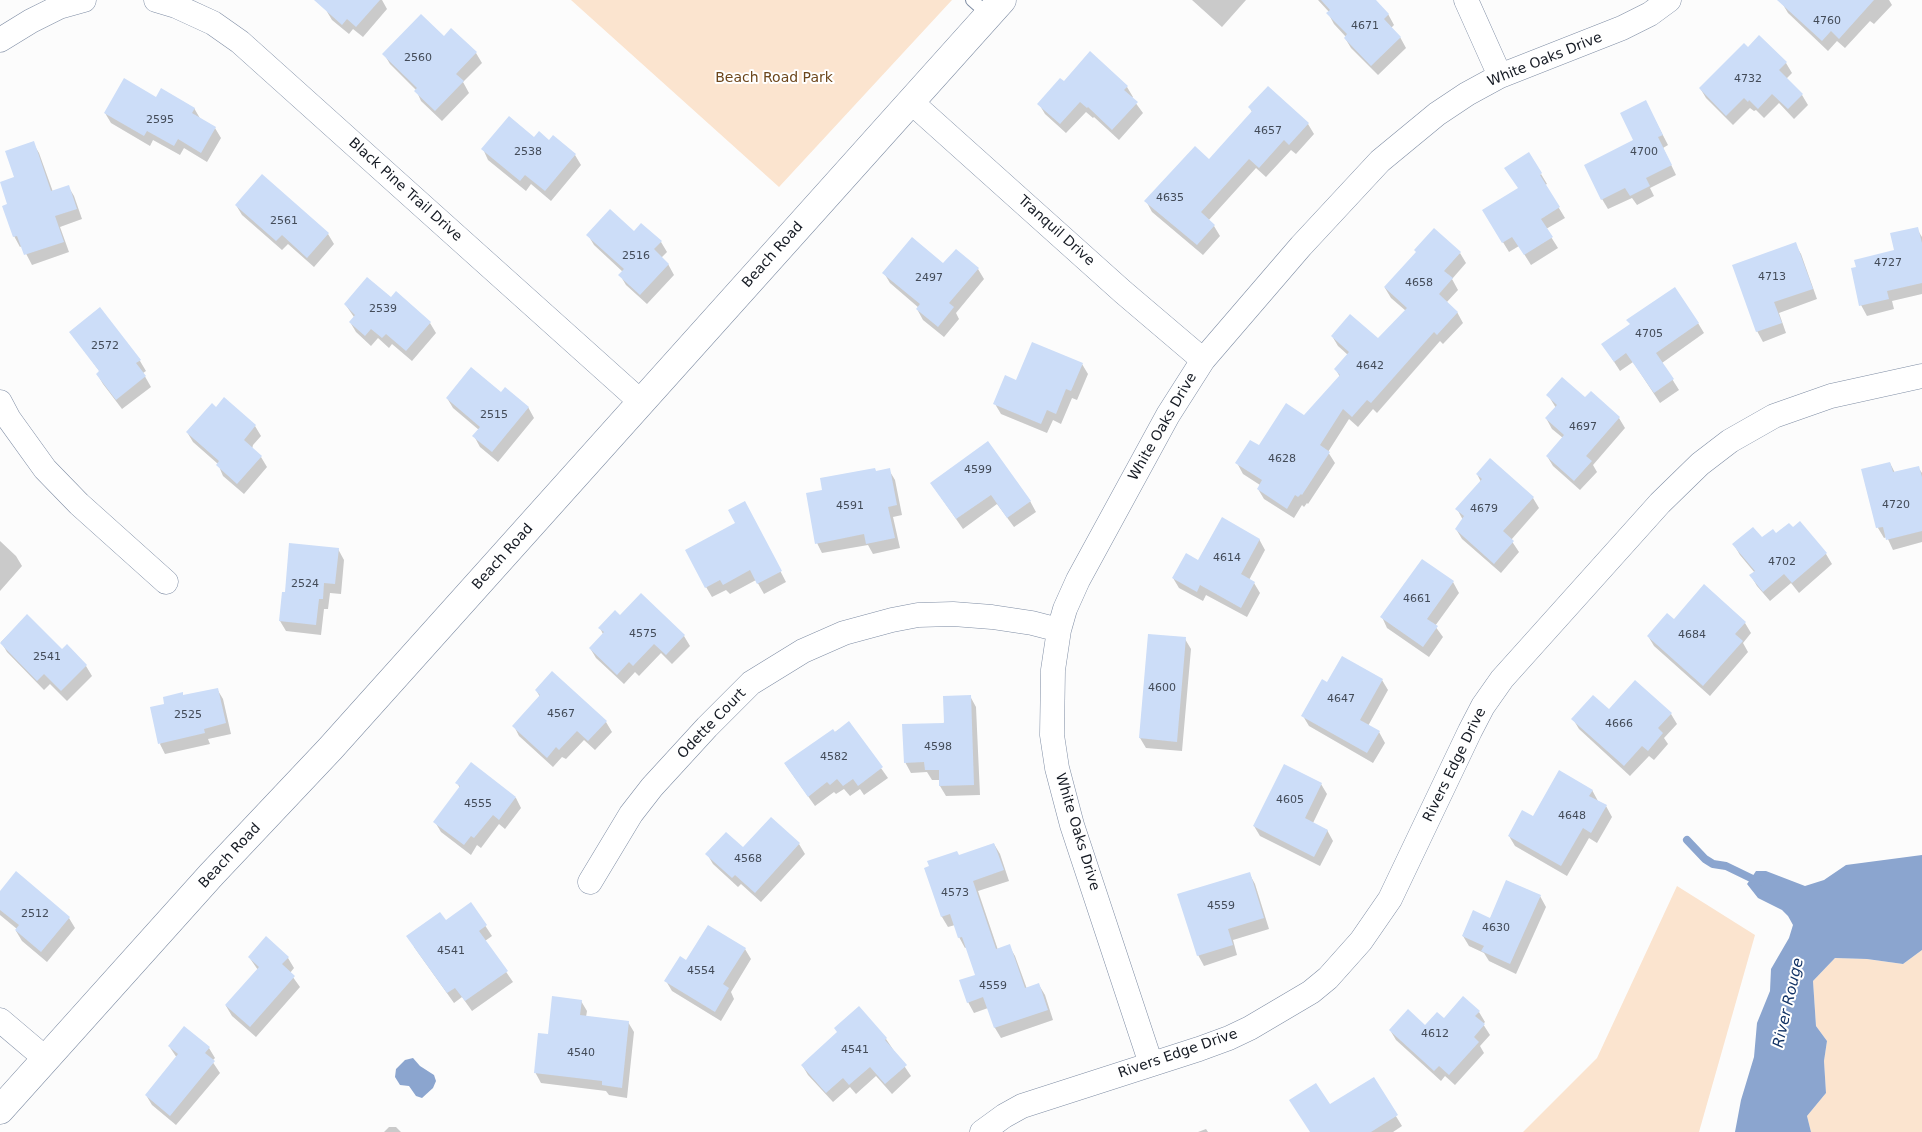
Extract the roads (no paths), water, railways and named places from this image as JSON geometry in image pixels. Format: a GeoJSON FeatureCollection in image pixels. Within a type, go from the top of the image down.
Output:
{"type":"FeatureCollection","features":[{"type":"Feature","properties":{"kind":"street"},"geometry":{"type":"LineString","coordinates":[[0,40],[59,7],[84,0]]}},
{"type":"Feature","properties":{"kind":"street"},"geometry":{"type":"LineString","coordinates":[[1466,0],[1500,76]]}},
{"type":"Feature","properties":{"kind":"street","name":"White Oaks Drive"},"geometry":{"type":"LineString","coordinates":[[1151,1064],[1072,825],[1057,768],[1052,735],[1053,670],[1059,630],[1075,587],[1168,414],[1203,360],[1295,253],[1380,161],[1436,114],[1467,94],[1500,76],[1622,28],[1650,14],[1669,0]]}},
{"type":"Feature","properties":{"kind":"street","name":"Black Pine Trail Drive"},"geometry":{"type":"LineString","coordinates":[[170,2],[214,23],[240,42],[641,402]]}},
{"type":"Feature","properties":{"kind":"street","name":"Beach Road"},"geometry":{"type":"LineString","coordinates":[[0,1110],[211,875],[330,749],[641,402],[910,101],[988,5]]}},
{"type":"Feature","properties":{"kind":"street","name":"Tranquil Drive"},"geometry":{"type":"LineString","coordinates":[[910,101],[1123,292],[1203,360]]}},
{"type":"Feature","properties":{"kind":"street","name":"Rivers Edge Drive"},"geometry":{"type":"LineString","coordinates":[[982,1132],[1022,1106],[1199,1049],[1250,1028],[1300,1000],[1328,978],[1362,940],[1390,899],[1470,731],[1483,706],[1502,678],[1660,503],[1700,464],[1730,442],[1774,416],[1831,396],[1922,376]]}},
{"type":"Feature","properties":{"kind":"street"},"geometry":{"type":"LineString","coordinates":[[0,402],[9,419],[45,469],[79,504],[166,582]]}},
{"type":"Feature","properties":{"kind":"street","name":"Odette Court"},"geometry":{"type":"LineString","coordinates":[[590,882],[631,814],[652,787],[707,727],[752,683],[803,651],[844,633],[918,615],[953,614],[992,617],[1032,623],[1059,630]]}},
{"type":"Feature","properties":{"kind":"street"},"geometry":{"type":"LineString","coordinates":[[0,1020],[46,1059]]}},
{"type":"Feature","properties":{"kind":"water","name":"River Rouge"},"geometry":{"type":"Polygon","coordinates":[[[1922,855],[1922,950],[1903,964],[1867,959],[1835,958],[1813,981],[1816,1026],[1827,1041],[1824,1061],[1826,1093],[1807,1116],[1811,1132],[1735,1132],[1741,1100],[1754,1057],[1757,1023],[1770,991],[1771,969],[1789,938],[1793,925],[1782,910],[1758,898],[1747,884],[1756,871],[1766,871],[1805,886],[1824,880],[1846,865],[1922,855]]]}},
{"type":"Feature","properties":{"kind":"water"},"geometry":{"type":"Polygon","coordinates":[[[413,1058],[420,1066],[434,1075],[436,1081],[433,1088],[422,1098],[416,1096],[409,1086],[400,1085],[395,1077],[396,1069],[405,1060],[413,1058]]]}},
{"type":"Feature","properties":{"kind":"waterway"},"geometry":{"type":"LineString","coordinates":[[1687,840],[1705,859],[1713,864],[1726,866],[1759,882]]}},
{"type":"Feature","properties":{"kind":"park label","name":"Beach Road Park"},"geometry":{"type":"Point","coordinates":[774,78]}}]}
